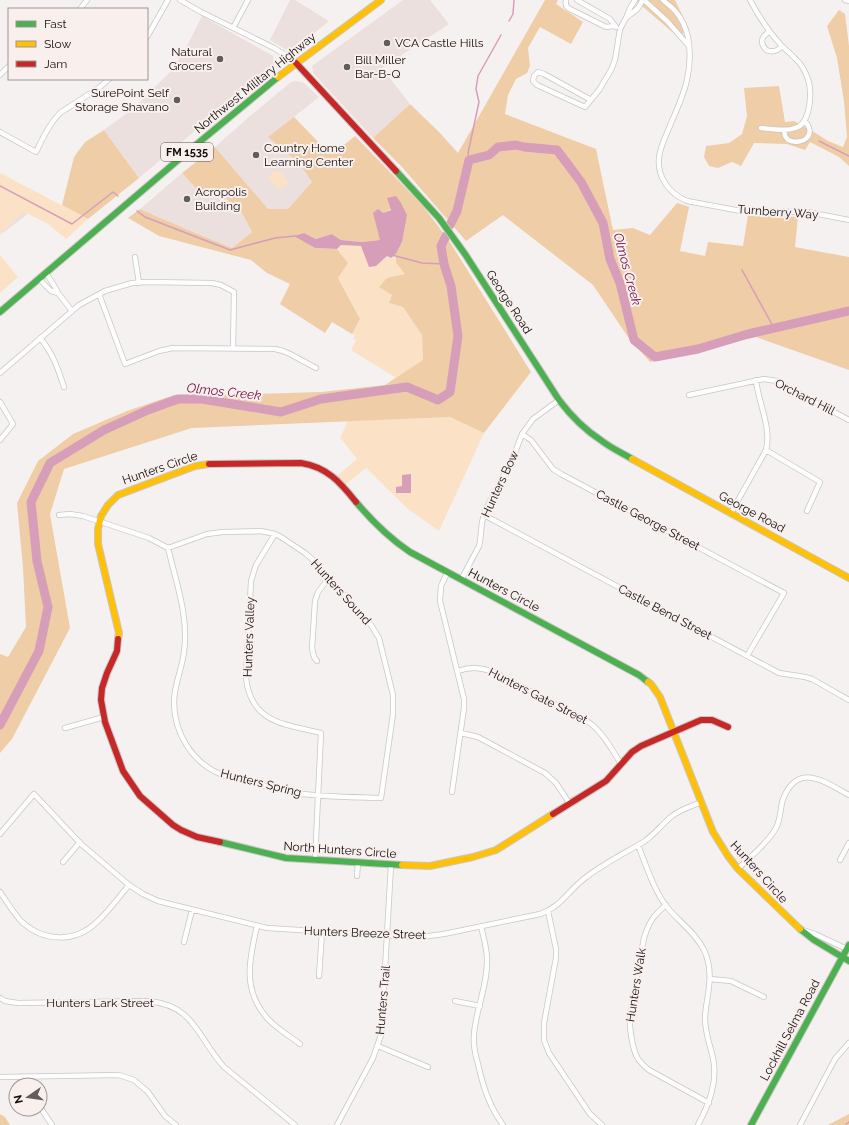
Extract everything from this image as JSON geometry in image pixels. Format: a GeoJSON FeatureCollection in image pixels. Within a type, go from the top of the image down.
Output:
{"type":"FeatureCollection","features":[{"type":"Feature","properties":{"kind":"street"},"geometry":{"type":"LineString","coordinates":[[81,8],[87,0]]}},
{"type":"Feature","properties":{"kind":"street"},"geometry":{"type":"LineString","coordinates":[[148,35],[168,0]]}},
{"type":"Feature","properties":{"kind":"street","name":"George Road"},"geometry":{"type":"LineString","coordinates":[[180,0],[274,48],[285,54],[296,63],[439,218],[559,400],[578,422],[600,441],[849,578]]}},
{"type":"Feature","properties":{"kind":"street"},"geometry":{"type":"LineString","coordinates":[[233,28],[248,0]]}},
{"type":"Feature","properties":{"kind":"street","name":"Northwest Military Highway"},"geometry":{"type":"LineString","coordinates":[[0,312],[214,129],[296,63],[380,0]]}},
{"type":"Feature","properties":{"kind":"street"},"geometry":{"type":"LineString","coordinates":[[566,0],[567,8],[606,27],[614,26],[620,29]]}},
{"type":"Feature","properties":{"kind":"street"},"geometry":{"type":"LineString","coordinates":[[577,0],[610,19],[614,26]]}},
{"type":"Feature","properties":{"kind":"street"},"geometry":{"type":"LineString","coordinates":[[591,100],[544,74],[538,72],[534,76],[533,81],[536,85],[585,107],[600,90],[612,70],[620,29],[635,0]]}},
{"type":"Feature","properties":{"kind":"street"},"geometry":{"type":"LineString","coordinates":[[626,18],[641,4],[643,0],[668,21],[689,46]]}},
{"type":"Feature","properties":{"kind":"street","name":"Turnberry Way"},"geometry":{"type":"LineString","coordinates":[[663,0],[676,12],[682,21],[689,46],[690,63],[689,72],[679,105],[663,143],[659,158],[662,177],[666,186],[680,198],[687,201],[741,211],[808,212],[849,220]]}},
{"type":"Feature","properties":{"kind":"street"},"geometry":{"type":"LineString","coordinates":[[750,0],[769,31],[801,66],[808,79],[810,95],[809,107],[805,120],[798,127],[784,130],[761,128]]}},
{"type":"Feature","properties":{"kind":"street"},"geometry":{"type":"LineString","coordinates":[[845,0],[849,2]]}},
{"type":"Feature","properties":{"kind":"street"},"geometry":{"type":"LineString","coordinates":[[769,31],[762,39],[764,49],[772,52],[776,51],[782,46]]}},
{"type":"Feature","properties":{"kind":"street"},"geometry":{"type":"LineString","coordinates":[[0,75],[8,67]]}},
{"type":"Feature","properties":{"kind":"street"},"geometry":{"type":"LineString","coordinates":[[0,132],[36,152],[55,118],[108,80]]}},
{"type":"Feature","properties":{"kind":"street"},"geometry":{"type":"LineString","coordinates":[[784,130],[785,136],[788,140],[798,142],[803,141],[810,133],[805,120]]}},
{"type":"Feature","properties":{"kind":"street"},"geometry":{"type":"LineString","coordinates":[[135,257],[139,282]]}},
{"type":"Feature","properties":{"kind":"street"},"geometry":{"type":"LineString","coordinates":[[46,273],[58,293],[72,311]]}},
{"type":"Feature","properties":{"kind":"street"},"geometry":{"type":"LineString","coordinates":[[39,279],[51,291],[58,293]]}},
{"type":"Feature","properties":{"kind":"street"},"geometry":{"type":"LineString","coordinates":[[0,374],[79,306],[99,294],[118,287],[139,282],[160,281],[212,283],[221,285],[234,292],[233,349]]}},
{"type":"Feature","properties":{"kind":"street"},"geometry":{"type":"LineString","coordinates":[[99,294],[125,364],[173,348],[266,349],[283,351],[316,368]]}},
{"type":"Feature","properties":{"kind":"street"},"geometry":{"type":"LineString","coordinates":[[40,338],[54,358],[64,387]]}},
{"type":"Feature","properties":{"kind":"street","name":"Orchard Hill"},"geometry":{"type":"LineString","coordinates":[[689,395],[756,380],[764,379],[777,381],[849,420]]}},
{"type":"Feature","properties":{"kind":"street"},"geometry":{"type":"LineString","coordinates":[[731,513],[766,450],[768,442],[756,380]]}},
{"type":"Feature","properties":{"kind":"street","name":"Hunters Bow"},"geometry":{"type":"LineString","coordinates":[[461,580],[479,546],[486,509],[513,458],[522,434],[534,419],[559,400]]}},
{"type":"Feature","properties":{"kind":"street"},"geometry":{"type":"LineString","coordinates":[[0,402],[13,424],[0,440]]}},
{"type":"Feature","properties":{"kind":"street","name":"Castle George Street"},"geometry":{"type":"LineString","coordinates":[[522,434],[531,440],[552,469],[784,593],[747,656]]}},
{"type":"Feature","properties":{"kind":"street"},"geometry":{"type":"LineString","coordinates":[[766,450],[820,482],[807,510]]}},
{"type":"Feature","properties":{"kind":"street","name":"Hunters Circle"},"geometry":{"type":"LineString","coordinates":[[99,522],[104,508],[118,494],[195,466],[213,463],[301,463],[314,466],[329,474],[392,540],[410,552],[643,678],[651,684],[657,692],[720,845],[738,869],[783,915],[814,940],[849,961]]}},
{"type":"Feature","properties":{"kind":"street"},"geometry":{"type":"LineString","coordinates":[[59,515],[70,514],[83,516],[149,538],[168,548]]}},
{"type":"Feature","properties":{"kind":"street","name":"Castle Bend Street"},"geometry":{"type":"LineString","coordinates":[[484,515],[779,673],[812,679],[849,700]]}},
{"type":"Feature","properties":{"kind":"street","name":"North Hunters Circle"},"geometry":{"type":"LineString","coordinates":[[99,522],[97,533],[98,544],[119,633],[117,651],[102,688],[101,700],[104,717],[128,781],[140,796],[173,825],[197,837],[281,858],[430,866],[486,854],[496,850],[606,781],[635,749],[704,720],[711,719],[718,721],[728,727]]}},
{"type":"Feature","properties":{"kind":"street","name":"Hunters Sound"},"geometry":{"type":"LineString","coordinates":[[168,548],[207,534],[261,531],[275,534],[282,537],[312,559],[371,625],[377,633],[393,695],[394,714],[381,798]]}},
{"type":"Feature","properties":{"kind":"street","name":"Hunters Valley"},"geometry":{"type":"LineString","coordinates":[[275,534],[256,565],[251,581],[246,678],[247,686],[252,700],[264,715],[276,721],[321,733],[318,795]]}},
{"type":"Feature","properties":{"kind":"street","name":"Hunters Spring"},"geometry":{"type":"LineString","coordinates":[[168,548],[184,613],[185,626],[184,652],[182,666],[176,686],[174,703],[176,719],[185,742],[200,762],[230,778],[287,792],[381,798]]}},
{"type":"Feature","properties":{"kind":"street"},"geometry":{"type":"LineString","coordinates":[[447,573],[441,586],[440,601],[464,699],[452,792]]}},
{"type":"Feature","properties":{"kind":"street"},"geometry":{"type":"LineString","coordinates":[[317,661],[314,657],[312,648],[315,601],[322,587],[329,578]]}},
{"type":"Feature","properties":{"kind":"street","name":"Hunters Gate Street"},"geometry":{"type":"LineString","coordinates":[[458,671],[477,668],[496,673],[590,723],[603,735],[621,764]]}},
{"type":"Feature","properties":{"kind":"street"},"geometry":{"type":"LineString","coordinates":[[65,728],[104,717]]}},
{"type":"Feature","properties":{"kind":"street"},"geometry":{"type":"LineString","coordinates":[[460,733],[478,737],[545,773],[556,783],[570,804]]}},
{"type":"Feature","properties":{"kind":"street"},"geometry":{"type":"LineString","coordinates":[[738,869],[763,845],[776,828],[784,798],[788,790],[797,780],[805,777],[818,778],[849,795]]}},
{"type":"Feature","properties":{"kind":"street","name":"Hunters Breeze Street"},"geometry":{"type":"LineString","coordinates":[[0,834],[34,794],[80,842],[130,885],[151,898],[192,910],[280,930],[413,937],[429,936],[481,926],[548,911],[560,903],[586,877],[653,835],[676,814],[702,802]]}},
{"type":"Feature","properties":{"kind":"street"},"geometry":{"type":"LineString","coordinates":[[315,861],[318,795]]}},
{"type":"Feature","properties":{"kind":"street"},"geometry":{"type":"LineString","coordinates":[[63,862],[80,842]]}},
{"type":"Feature","properties":{"kind":"street"},"geometry":{"type":"LineString","coordinates":[[840,860],[849,843]]}},
{"type":"Feature","properties":{"kind":"street"},"geometry":{"type":"LineString","coordinates":[[638,845],[656,888],[666,905],[700,943],[708,962],[710,979],[705,1019],[714,1070],[709,1103],[698,1125]]}},
{"type":"Feature","properties":{"kind":"street"},"geometry":{"type":"LineString","coordinates":[[357,876],[358,863]]}},
{"type":"Feature","properties":{"kind":"street","name":"Hunters Trail"},"geometry":{"type":"LineString","coordinates":[[337,1125],[378,1046],[382,1022],[391,865]]}},
{"type":"Feature","properties":{"kind":"street"},"geometry":{"type":"LineString","coordinates":[[0,892],[21,921],[40,934],[55,938],[79,934],[88,929],[102,917],[130,885]]}},
{"type":"Feature","properties":{"kind":"street","name":"Hunters Walk"},"geometry":{"type":"LineString","coordinates":[[666,905],[652,918],[647,926],[630,1015],[630,1032],[636,1054],[641,1063],[649,1070],[709,1103]]}},
{"type":"Feature","properties":{"kind":"street"},"geometry":{"type":"LineString","coordinates":[[184,942],[192,910]]}},
{"type":"Feature","properties":{"kind":"street"},"geometry":{"type":"LineString","coordinates":[[548,911],[556,949],[556,958],[544,1023],[543,1035],[545,1044],[549,1053],[590,1114],[602,1125]]}},
{"type":"Feature","properties":{"kind":"street"},"geometry":{"type":"LineString","coordinates":[[257,926],[251,949],[249,967],[250,983],[255,1000],[268,1019],[300,1044]]}},
{"type":"Feature","properties":{"kind":"street"},"geometry":{"type":"LineString","coordinates":[[481,926],[487,958],[480,1006],[474,1029],[474,1047],[487,1098],[503,1125]]}},
{"type":"Feature","properties":{"kind":"street","name":"Hunters Circle"},"geometry":{"type":"LineString","coordinates":[[801,929],[848,948]]}},
{"type":"Feature","properties":{"kind":"street"},"geometry":{"type":"LineString","coordinates":[[320,976],[322,932]]}},
{"type":"Feature","properties":{"kind":"street","name":"Lockhill Selma Road"},"geometry":{"type":"LineString","coordinates":[[751,1125],[848,948]]}},
{"type":"Feature","properties":{"kind":"street"},"geometry":{"type":"LineString","coordinates":[[710,979],[731,981],[764,998]]}},
{"type":"Feature","properties":{"kind":"street","name":"Hunters Lark Street"},"geometry":{"type":"LineString","coordinates":[[0,998],[5,1001],[18,1003],[149,1001],[170,1006],[185,1014],[191,1020],[216,1058],[224,1067],[295,1125]]}},
{"type":"Feature","properties":{"kind":"street"},"geometry":{"type":"LineString","coordinates":[[455,1001],[480,1006]]}},
{"type":"Feature","properties":{"kind":"street"},"geometry":{"type":"LineString","coordinates":[[800,1125],[835,1059],[849,1043]]}},
{"type":"Feature","properties":{"kind":"street"},"geometry":{"type":"LineString","coordinates":[[378,1046],[428,1067]]}},
{"type":"Feature","properties":{"kind":"street"},"geometry":{"type":"LineString","coordinates":[[34,1077],[114,1075],[134,1080],[148,1092],[165,1116],[176,1125]]}},
{"type":"Feature","properties":{"kind":"shaded area"},"geometry":{"type":"Polygon","coordinates":[[[290,0],[295,0],[329,21],[296,48],[287,50],[270,40],[290,0]]]}},
{"type":"Feature","properties":{"kind":"shaded area"},"geometry":{"type":"Polygon","coordinates":[[[403,0],[430,0],[449,24],[382,68],[410,104],[373,138],[313,73],[312,66],[403,0]]]}},
{"type":"Feature","properties":{"kind":"shaded area"},"geometry":{"type":"Polygon","coordinates":[[[545,0],[558,0],[556,4],[583,22],[571,44],[540,27],[528,48],[530,66],[527,73],[516,79],[508,95],[505,114],[596,149],[613,230],[633,228],[650,235],[677,203],[689,207],[680,251],[705,256],[708,242],[743,246],[748,215],[798,217],[795,247],[849,257],[849,370],[756,337],[650,362],[628,337],[593,285],[503,215],[466,241],[402,167],[373,138],[410,104],[458,153],[545,0]]]}},
{"type":"Feature","properties":{"kind":"shaded area"},"geometry":{"type":"Polygon","coordinates":[[[635,0],[675,0],[689,29],[678,37],[635,0]]]}},
{"type":"Feature","properties":{"kind":"shaded area"},"geometry":{"type":"Polygon","coordinates":[[[839,10],[845,14],[849,46],[849,166],[839,157],[810,142],[805,150],[787,144],[754,143],[741,166],[732,162],[718,168],[709,166],[704,157],[706,146],[729,143],[742,134],[747,116],[744,88],[779,86],[785,122],[794,121],[828,141],[843,147],[847,137],[844,101],[837,58],[827,26],[839,10]]]}},
{"type":"Feature","properties":{"kind":"shaded area"},"geometry":{"type":"Polygon","coordinates":[[[202,16],[273,56],[274,64],[139,178],[104,130],[135,107],[173,69],[202,16]]]}},
{"type":"Feature","properties":{"kind":"shaded area","name":"Country Home Learning Center"},"geometry":{"type":"Polygon","coordinates":[[[296,81],[304,83],[319,97],[269,137],[299,163],[312,182],[288,209],[268,209],[215,147],[291,82],[296,81]]]}},
{"type":"Feature","properties":{"kind":"shaded area"},"geometry":{"type":"Polygon","coordinates":[[[294,117],[328,152],[334,153],[355,136],[422,205],[448,239],[531,372],[484,433],[450,417],[192,428],[64,469],[50,514],[70,628],[12,739],[0,753],[0,654],[8,657],[26,627],[23,568],[17,503],[38,461],[73,434],[127,411],[174,395],[321,392],[385,385],[423,360],[422,335],[403,307],[389,303],[392,295],[379,287],[387,278],[405,274],[396,263],[396,254],[402,242],[391,209],[383,213],[380,240],[362,242],[341,240],[332,234],[316,239],[304,233],[295,236],[315,248],[337,249],[348,263],[338,278],[360,319],[352,334],[332,322],[325,333],[280,304],[290,284],[267,273],[251,260],[159,236],[128,218],[140,209],[232,248],[252,232],[242,213],[220,193],[204,197],[182,173],[215,147],[268,209],[288,209],[312,182],[299,163],[268,137],[294,117]]]}},
{"type":"Feature","properties":{"kind":"shaded area"},"geometry":{"type":"Polygon","coordinates":[[[104,130],[139,178],[88,219],[62,205],[74,157],[85,142],[104,130]]]}},
{"type":"Feature","properties":{"kind":"shaded area"},"geometry":{"type":"Polygon","coordinates":[[[273,172],[281,172],[288,183],[285,188],[277,188],[268,177],[273,172]]]}},
{"type":"Feature","properties":{"kind":"shaded area"},"geometry":{"type":"Polygon","coordinates":[[[0,173],[88,219],[66,239],[48,224],[24,212],[0,234],[0,173]]]}},
{"type":"Feature","properties":{"kind":"shaded area"},"geometry":{"type":"Polygon","coordinates":[[[182,173],[204,197],[220,193],[242,213],[252,232],[232,248],[140,209],[182,173]]]}},
{"type":"Feature","properties":{"kind":"shaded area"},"geometry":{"type":"Polygon","coordinates":[[[396,196],[407,215],[402,242],[396,254],[391,258],[387,256],[376,266],[369,267],[361,246],[341,245],[337,249],[315,248],[294,236],[304,233],[316,239],[332,234],[341,240],[362,242],[380,240],[373,213],[378,209],[383,213],[391,210],[387,198],[396,196]]]}},
{"type":"Feature","properties":{"kind":"shaded area"},"geometry":{"type":"Polygon","coordinates":[[[0,198],[28,214],[0,235],[0,198]]]}},
{"type":"Feature","properties":{"kind":"shaded area"},"geometry":{"type":"Polygon","coordinates":[[[341,245],[362,246],[365,253],[376,266],[387,256],[391,258],[396,254],[396,263],[405,274],[387,278],[392,295],[389,303],[403,307],[422,335],[423,360],[396,378],[351,350],[356,340],[353,339],[355,335],[352,334],[360,319],[338,278],[348,263],[337,249],[341,245]]]}},
{"type":"Feature","properties":{"kind":"shaded area"},"geometry":{"type":"Polygon","coordinates":[[[0,255],[18,277],[0,293],[0,255]]]}},
{"type":"Feature","properties":{"kind":"shaded area"},"geometry":{"type":"Polygon","coordinates":[[[450,417],[484,433],[439,531],[408,509],[366,468],[345,485],[337,476],[357,459],[340,438],[348,421],[450,417]]]}},
{"type":"Feature","properties":{"kind":"shaded area"},"geometry":{"type":"Polygon","coordinates":[[[411,474],[411,493],[396,493],[396,487],[402,486],[402,475],[411,474]]]}},
{"type":"Feature","properties":{"kind":"shaded area"},"geometry":{"type":"Polygon","coordinates":[[[0,1114],[5,1117],[10,1125],[0,1125],[0,1114]]]}},
{"type":"Feature","properties":{"kind":"shaded area"},"geometry":{"type":"Polygon","coordinates":[[[849,1114],[849,1125],[828,1125],[849,1114]]]}},
{"type":"Feature","properties":{"kind":"waterway"},"geometry":{"type":"LineString","coordinates":[[509,21],[513,14],[514,0]]}},
{"type":"Feature","properties":{"kind":"waterway"},"geometry":{"type":"LineString","coordinates":[[469,160],[468,153],[479,102],[476,89],[478,76],[501,35]]}},
{"type":"Feature","properties":{"kind":"waterway"},"geometry":{"type":"LineString","coordinates":[[819,141],[849,156]]}},
{"type":"Feature","properties":{"kind":"waterway","name":"Olmos Creek"},"geometry":{"type":"LineString","coordinates":[[450,225],[457,211],[469,160],[489,155],[498,147],[516,145],[557,150],[581,182],[603,223],[610,259],[620,283],[634,340],[655,357],[698,349],[748,334],[849,311]]}},
{"type":"Feature","properties":{"kind":"waterway"},"geometry":{"type":"LineString","coordinates":[[0,186],[72,224],[113,192],[118,196]]}},
{"type":"Feature","properties":{"kind":"waterway"},"geometry":{"type":"LineString","coordinates":[[137,211],[145,217],[230,250],[275,238],[295,236]]}},
{"type":"Feature","properties":{"kind":"waterway","name":"Olmos Creek"},"geometry":{"type":"LineString","coordinates":[[0,725],[39,651],[48,607],[37,561],[31,502],[50,463],[104,430],[148,410],[178,399],[202,399],[281,412],[321,399],[407,387],[438,400],[450,392],[458,336],[451,286],[444,264],[441,246],[446,236]]}},
{"type":"Feature","properties":{"kind":"waterway"},"geometry":{"type":"LineString","coordinates":[[392,255],[422,263],[444,264]]}},
{"type":"Feature","properties":{"kind":"waterway"},"geometry":{"type":"LineString","coordinates":[[742,270],[774,328]]}},
{"type":"Feature","properties":{"kind":"traffic: fast"},"geometry":{"type":"LineString","coordinates":[[0,312],[278,77]]}},
{"type":"Feature","properties":{"kind":"traffic: fast"},"geometry":{"type":"LineString","coordinates":[[396,171],[439,218],[465,254],[559,400],[573,417],[590,432],[609,446],[632,459]]}},
{"type":"Feature","properties":{"kind":"traffic: fast"},"geometry":{"type":"LineString","coordinates":[[356,502],[381,529],[410,552],[639,675],[648,682]]}},
{"type":"Feature","properties":{"kind":"traffic: fast"},"geometry":{"type":"LineString","coordinates":[[220,842],[286,858],[402,865]]}},
{"type":"Feature","properties":{"kind":"traffic: fast"},"geometry":{"type":"LineString","coordinates":[[800,929],[814,940],[849,961]]}},
{"type":"Feature","properties":{"kind":"traffic: fast"},"geometry":{"type":"LineString","coordinates":[[751,1125],[849,945]]}},
{"type":"Feature","properties":{"kind":"traffic: slow"},"geometry":{"type":"LineString","coordinates":[[278,77],[381,0]]}},
{"type":"Feature","properties":{"kind":"traffic: slow"},"geometry":{"type":"LineString","coordinates":[[632,459],[849,578]]}},
{"type":"Feature","properties":{"kind":"traffic: slow"},"geometry":{"type":"LineString","coordinates":[[118,639],[119,633],[98,544],[98,529],[101,516],[108,505],[118,495],[195,466],[209,464]]}},
{"type":"Feature","properties":{"kind":"traffic: slow"},"geometry":{"type":"LineString","coordinates":[[648,682],[660,697],[713,832],[738,869],[800,929]]}},
{"type":"Feature","properties":{"kind":"traffic: slow"},"geometry":{"type":"LineString","coordinates":[[402,865],[430,866],[473,857],[496,850],[553,814]]}},
{"type":"Feature","properties":{"kind":"traffic: jam"},"geometry":{"type":"LineString","coordinates":[[296,63],[396,171]]}},
{"type":"Feature","properties":{"kind":"traffic: jam"},"geometry":{"type":"LineString","coordinates":[[209,464],[301,463],[310,465],[332,476],[356,502]]}},
{"type":"Feature","properties":{"kind":"traffic: jam"},"geometry":{"type":"LineString","coordinates":[[118,639],[117,651],[102,688],[101,700],[105,722],[123,771],[140,796],[173,825],[197,837],[220,842]]}},
{"type":"Feature","properties":{"kind":"traffic: jam"},"geometry":{"type":"LineString","coordinates":[[553,814],[606,781],[632,752],[641,746],[701,720],[712,720],[728,727]]}},
{"type":"Feature","properties":{"kind":"place","name":"VCA Castle Hills"},"geometry":{"type":"Point","coordinates":[387,43]}},
{"type":"Feature","properties":{"kind":"place","name":"Natural Grocers"},"geometry":{"type":"Point","coordinates":[220,59]}},
{"type":"Feature","properties":{"kind":"place","name":"Bill Miller Bar-B-Q"},"geometry":{"type":"Point","coordinates":[347,67]}},
{"type":"Feature","properties":{"kind":"place","name":"SurePoint Self Storage Shavano"},"geometry":{"type":"Point","coordinates":[177,100]}},
{"type":"Feature","properties":{"kind":"place","name":"Country Home Learning Center"},"geometry":{"type":"Point","coordinates":[256,155]}},
{"type":"Feature","properties":{"kind":"place","name":"Acropolis Building"},"geometry":{"type":"Point","coordinates":[187,199]}}]}
